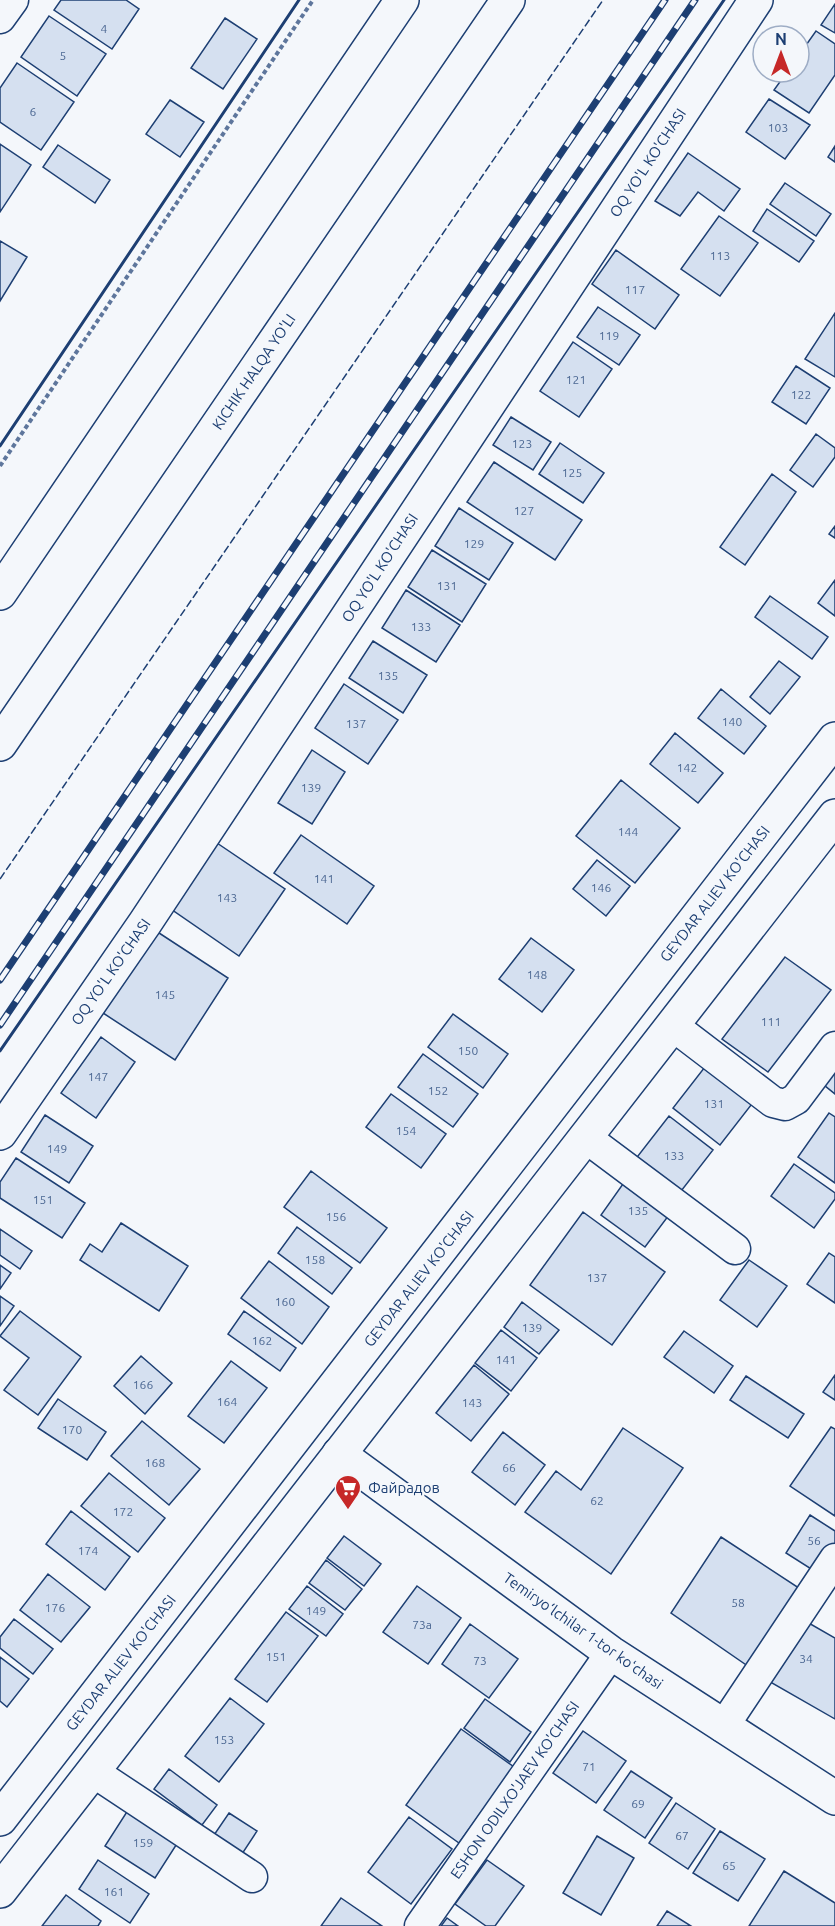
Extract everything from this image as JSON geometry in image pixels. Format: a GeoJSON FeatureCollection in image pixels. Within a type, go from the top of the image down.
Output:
{"type":"FeatureCollection","features":[{"type":"Feature","properties":{"kind":"main road"},"geometry":{"type":"LineString","coordinates":[[0,593],[402,0]]}},
{"type":"Feature","properties":{"kind":"main road","name":"KICHIK HALQA YO'LI"},"geometry":{"type":"LineString","coordinates":[[0,744],[508,0]]}},
{"type":"Feature","properties":{"kind":"main road","name":"OQ YO'L KO'CHASI"},"geometry":{"type":"LineString","coordinates":[[0,1133],[145,923],[756,0]]}},
{"type":"Feature","properties":{"kind":"main road","name":"GEYDAR ALIEV KO'CHASI"},"geometry":{"type":"LineString","coordinates":[[0,1819],[304,1429],[835,739]]}},
{"type":"Feature","properties":{"kind":"main road"},"geometry":{"type":"LineString","coordinates":[[0,1891],[835,816]]}},
{"type":"Feature","properties":{"kind":"main road","name":"Temiryo‘lchilar 1-tor koʻchasi"},"geometry":{"type":"LineString","coordinates":[[304,1429],[611,1653],[835,1798]]}},
{"type":"Feature","properties":{"kind":"street"},"geometry":{"type":"LineString","coordinates":[[0,18],[13,0]]}},
{"type":"Feature","properties":{"kind":"street"},"geometry":{"type":"LineString","coordinates":[[672,1025],[773,1102],[785,1105],[796,1099],[835,1047]]}},
{"type":"Feature","properties":{"kind":"street"},"geometry":{"type":"LineString","coordinates":[[585,1137],[735,1249]]}},
{"type":"Feature","properties":{"kind":"street"},"geometry":{"type":"LineString","coordinates":[[723,1727],[835,1558]]}},
{"type":"Feature","properties":{"kind":"street","name":"ESHON ODILXO'JAEV KO'CHASI"},"geometry":{"type":"LineString","coordinates":[[420,1926],[611,1653]]}},
{"type":"Feature","properties":{"kind":"street"},"geometry":{"type":"LineString","coordinates":[[92,1771],[252,1877]]}},
{"type":"Feature","properties":{"kind":"path"},"geometry":{"type":"LineString","coordinates":[[0,466],[313,0]]}},
{"type":"Feature","properties":{"kind":"building"},"geometry":{"type":"Polygon","coordinates":[[[61,0],[126,0],[139,9],[112,49],[54,10],[61,0]]]}},
{"type":"Feature","properties":{"kind":"building"},"geometry":{"type":"Polygon","coordinates":[[[835,4],[835,33],[821,25],[835,4]]]}},
{"type":"Feature","properties":{"kind":"building"},"geometry":{"type":"Polygon","coordinates":[[[49,16],[106,54],[77,96],[21,57],[49,16]]]}},
{"type":"Feature","properties":{"kind":"building"},"geometry":{"type":"Polygon","coordinates":[[[225,18],[257,39],[223,89],[191,68],[225,18]]]}},
{"type":"Feature","properties":{"kind":"building"},"geometry":{"type":"Polygon","coordinates":[[[816,31],[835,44],[835,75],[809,113],[774,90],[778,84],[811,84],[811,38],[816,31]]]}},
{"type":"Feature","properties":{"kind":"building"},"geometry":{"type":"Polygon","coordinates":[[[17,63],[74,102],[41,150],[0,122],[0,88],[17,63]]]}},
{"type":"Feature","properties":{"kind":"building"},"geometry":{"type":"Polygon","coordinates":[[[769,99],[810,125],[785,159],[746,132],[769,99]]]}},
{"type":"Feature","properties":{"kind":"building"},"geometry":{"type":"Polygon","coordinates":[[[170,100],[204,122],[180,157],[146,134],[170,100]]]}},
{"type":"Feature","properties":{"kind":"building"},"geometry":{"type":"Polygon","coordinates":[[[0,144],[31,165],[0,212],[0,144]]]}},
{"type":"Feature","properties":{"kind":"building"},"geometry":{"type":"Polygon","coordinates":[[[58,145],[110,180],[95,203],[43,167],[58,145]]]}},
{"type":"Feature","properties":{"kind":"building"},"geometry":{"type":"Polygon","coordinates":[[[835,146],[835,162],[828,157],[835,146]]]}},
{"type":"Feature","properties":{"kind":"building"},"geometry":{"type":"Polygon","coordinates":[[[688,153],[740,189],[724,211],[698,192],[680,216],[655,201],[688,153]]]}},
{"type":"Feature","properties":{"kind":"building"},"geometry":{"type":"Polygon","coordinates":[[[785,183],[831,214],[816,236],[770,204],[785,183]]]}},
{"type":"Feature","properties":{"kind":"building"},"geometry":{"type":"Polygon","coordinates":[[[767,209],[814,241],[799,262],[753,231],[767,209]]]}},
{"type":"Feature","properties":{"kind":"building"},"geometry":{"type":"Polygon","coordinates":[[[719,216],[758,243],[720,296],[681,269],[719,216]]]}},
{"type":"Feature","properties":{"kind":"building"},"geometry":{"type":"Polygon","coordinates":[[[0,241],[27,257],[0,301],[0,241]]]}},
{"type":"Feature","properties":{"kind":"building"},"geometry":{"type":"Polygon","coordinates":[[[616,250],[679,295],[655,329],[592,284],[616,250]]]}},
{"type":"Feature","properties":{"kind":"building"},"geometry":{"type":"Polygon","coordinates":[[[598,307],[640,335],[619,365],[577,337],[598,307]]]}},
{"type":"Feature","properties":{"kind":"building"},"geometry":{"type":"Polygon","coordinates":[[[835,313],[835,377],[805,359],[835,313]]]}},
{"type":"Feature","properties":{"kind":"building"},"geometry":{"type":"Polygon","coordinates":[[[573,342],[612,369],[579,417],[540,391],[573,342]]]}},
{"type":"Feature","properties":{"kind":"building"},"geometry":{"type":"Polygon","coordinates":[[[796,366],[830,388],[806,424],[772,402],[796,366]]]}},
{"type":"Feature","properties":{"kind":"building"},"geometry":{"type":"Polygon","coordinates":[[[511,417],[551,442],[533,470],[493,445],[511,417]]]}},
{"type":"Feature","properties":{"kind":"building"},"geometry":{"type":"Polygon","coordinates":[[[816,434],[835,448],[835,457],[813,487],[790,470],[816,434]]]}},
{"type":"Feature","properties":{"kind":"building"},"geometry":{"type":"Polygon","coordinates":[[[560,443],[604,473],[583,503],[539,474],[560,443]]]}},
{"type":"Feature","properties":{"kind":"building"},"geometry":{"type":"Polygon","coordinates":[[[494,462],[582,520],[555,560],[467,502],[494,462]]]}},
{"type":"Feature","properties":{"kind":"building"},"geometry":{"type":"Polygon","coordinates":[[[772,474],[796,492],[745,565],[720,547],[772,474]]]}},
{"type":"Feature","properties":{"kind":"building"},"geometry":{"type":"Polygon","coordinates":[[[459,508],[513,543],[489,580],[435,546],[459,508]]]}},
{"type":"Feature","properties":{"kind":"building"},"geometry":{"type":"Polygon","coordinates":[[[835,526],[835,538],[829,534],[835,526]]]}},
{"type":"Feature","properties":{"kind":"building"},"geometry":{"type":"Polygon","coordinates":[[[432,550],[486,584],[462,622],[408,587],[432,550]]]}},
{"type":"Feature","properties":{"kind":"building"},"geometry":{"type":"Polygon","coordinates":[[[835,580],[835,616],[818,603],[835,580]]]}},
{"type":"Feature","properties":{"kind":"building"},"geometry":{"type":"Polygon","coordinates":[[[406,590],[460,625],[436,662],[382,628],[406,590]]]}},
{"type":"Feature","properties":{"kind":"building"},"geometry":{"type":"Polygon","coordinates":[[[770,596],[828,637],[812,659],[755,617],[770,596]]]}},
{"type":"Feature","properties":{"kind":"building"},"geometry":{"type":"Polygon","coordinates":[[[373,641],[427,675],[403,713],[349,678],[373,641]]]}},
{"type":"Feature","properties":{"kind":"building"},"geometry":{"type":"Polygon","coordinates":[[[779,661],[800,677],[770,714],[750,697],[779,661]]]}},
{"type":"Feature","properties":{"kind":"building"},"geometry":{"type":"Polygon","coordinates":[[[344,684],[398,720],[368,764],[315,728],[344,684]]]}},
{"type":"Feature","properties":{"kind":"building"},"geometry":{"type":"Polygon","coordinates":[[[721,689],[766,726],[744,754],[698,718],[721,689]]]}},
{"type":"Feature","properties":{"kind":"building"},"geometry":{"type":"Polygon","coordinates":[[[675,733],[723,773],[698,803],[650,764],[675,733]]]}},
{"type":"Feature","properties":{"kind":"building"},"geometry":{"type":"Polygon","coordinates":[[[312,750],[345,772],[312,824],[278,803],[312,750]]]}},
{"type":"Feature","properties":{"kind":"building"},"geometry":{"type":"Polygon","coordinates":[[[621,780],[680,828],[635,883],[576,836],[621,780]]]}},
{"type":"Feature","properties":{"kind":"building"},"geometry":{"type":"Polygon","coordinates":[[[301,835],[374,886],[347,924],[274,873],[301,835]]]}},
{"type":"Feature","properties":{"kind":"building"},"geometry":{"type":"Polygon","coordinates":[[[214,841],[285,889],[239,956],[168,907],[214,841]]]}},
{"type":"Feature","properties":{"kind":"building"},"geometry":{"type":"Polygon","coordinates":[[[597,860],[630,886],[606,916],[573,889],[597,860]]]}},
{"type":"Feature","properties":{"kind":"building"},"geometry":{"type":"Polygon","coordinates":[[[156,931],[228,978],[175,1060],[103,1013],[156,931]]]}},
{"type":"Feature","properties":{"kind":"building"},"geometry":{"type":"Polygon","coordinates":[[[531,938],[574,970],[542,1012],[499,979],[531,938]]]}},
{"type":"Feature","properties":{"kind":"building"},"geometry":{"type":"Polygon","coordinates":[[[785,957],[831,990],[768,1072],[722,1039],[785,957]]]}},
{"type":"Feature","properties":{"kind":"building"},"geometry":{"type":"Polygon","coordinates":[[[453,1014],[508,1054],[483,1088],[428,1047],[453,1014]]]}},
{"type":"Feature","properties":{"kind":"building"},"geometry":{"type":"Polygon","coordinates":[[[101,1037],[135,1062],[96,1118],[61,1093],[101,1037]]]}},
{"type":"Feature","properties":{"kind":"building"},"geometry":{"type":"Polygon","coordinates":[[[423,1054],[478,1094],[453,1127],[398,1087],[423,1054]]]}},
{"type":"Feature","properties":{"kind":"building"},"geometry":{"type":"Polygon","coordinates":[[[835,1059],[835,1094],[819,1081],[835,1059]]]}},
{"type":"Feature","properties":{"kind":"building"},"geometry":{"type":"Polygon","coordinates":[[[708,1063],[755,1100],[720,1145],[673,1108],[708,1063]]]}},
{"type":"Feature","properties":{"kind":"building"},"geometry":{"type":"Polygon","coordinates":[[[391,1094],[446,1134],[421,1168],[366,1127],[391,1094]]]}},
{"type":"Feature","properties":{"kind":"building"},"geometry":{"type":"Polygon","coordinates":[[[829,1113],[835,1117],[835,1183],[798,1157],[829,1113]]]}},
{"type":"Feature","properties":{"kind":"building"},"geometry":{"type":"Polygon","coordinates":[[[45,1115],[93,1146],[69,1183],[21,1152],[45,1115]]]}},
{"type":"Feature","properties":{"kind":"building"},"geometry":{"type":"Polygon","coordinates":[[[669,1116],[713,1150],[678,1195],[634,1161],[669,1116]]]}},
{"type":"Feature","properties":{"kind":"building"},"geometry":{"type":"Polygon","coordinates":[[[16,1158],[85,1203],[62,1238],[0,1198],[0,1182],[16,1158]]]}},
{"type":"Feature","properties":{"kind":"building"},"geometry":{"type":"Polygon","coordinates":[[[794,1164],[835,1193],[835,1199],[814,1228],[771,1196],[794,1164]]]}},
{"type":"Feature","properties":{"kind":"building"},"geometry":{"type":"Polygon","coordinates":[[[311,1171],[387,1228],[360,1263],[284,1207],[311,1171]]]}},
{"type":"Feature","properties":{"kind":"building"},"geometry":{"type":"Polygon","coordinates":[[[630,1174],[675,1207],[645,1247],[601,1215],[630,1174]]]}},
{"type":"Feature","properties":{"kind":"building"},"geometry":{"type":"Polygon","coordinates":[[[583,1212],[665,1272],[612,1345],[530,1285],[583,1212]]]}},
{"type":"Feature","properties":{"kind":"building"},"geometry":{"type":"Polygon","coordinates":[[[121,1223],[188,1266],[159,1311],[80,1260],[90,1244],[102,1252],[121,1223]]]}},
{"type":"Feature","properties":{"kind":"building"},"geometry":{"type":"Polygon","coordinates":[[[297,1227],[352,1268],[332,1294],[278,1253],[297,1227]]]}},
{"type":"Feature","properties":{"kind":"building"},"geometry":{"type":"Polygon","coordinates":[[[0,1229],[32,1251],[20,1269],[0,1255],[0,1229]]]}},
{"type":"Feature","properties":{"kind":"building"},"geometry":{"type":"Polygon","coordinates":[[[829,1253],[835,1257],[835,1303],[807,1284],[829,1253]]]}},
{"type":"Feature","properties":{"kind":"building"},"geometry":{"type":"Polygon","coordinates":[[[749,1260],[787,1286],[757,1327],[720,1300],[749,1260]]]}},
{"type":"Feature","properties":{"kind":"building"},"geometry":{"type":"Polygon","coordinates":[[[269,1261],[329,1307],[302,1344],[241,1298],[269,1261]]]}},
{"type":"Feature","properties":{"kind":"building"},"geometry":{"type":"Polygon","coordinates":[[[0,1265],[11,1273],[0,1289],[0,1265]]]}},
{"type":"Feature","properties":{"kind":"building"},"geometry":{"type":"Polygon","coordinates":[[[0,1296],[14,1306],[0,1326],[0,1296]]]}},
{"type":"Feature","properties":{"kind":"building"},"geometry":{"type":"Polygon","coordinates":[[[522,1302],[559,1330],[539,1354],[504,1327],[522,1302]]]}},
{"type":"Feature","properties":{"kind":"building"},"geometry":{"type":"Polygon","coordinates":[[[20,1311],[81,1357],[38,1415],[4,1390],[29,1358],[0,1336],[20,1311]]]}},
{"type":"Feature","properties":{"kind":"building"},"geometry":{"type":"Polygon","coordinates":[[[244,1311],[296,1348],[280,1371],[228,1334],[244,1311]]]}},
{"type":"Feature","properties":{"kind":"building"},"geometry":{"type":"Polygon","coordinates":[[[501,1330],[537,1358],[511,1391],[475,1363],[501,1330]]]}},
{"type":"Feature","properties":{"kind":"building"},"geometry":{"type":"Polygon","coordinates":[[[684,1331],[733,1366],[714,1393],[664,1357],[684,1331]]]}},
{"type":"Feature","properties":{"kind":"building"},"geometry":{"type":"Polygon","coordinates":[[[141,1356],[172,1383],[145,1414],[114,1386],[141,1356]]]}},
{"type":"Feature","properties":{"kind":"building"},"geometry":{"type":"Polygon","coordinates":[[[231,1361],[267,1388],[224,1443],[188,1416],[231,1361]]]}},
{"type":"Feature","properties":{"kind":"building"},"geometry":{"type":"Polygon","coordinates":[[[474,1365],[509,1394],[471,1441],[436,1413],[474,1365]]]}},
{"type":"Feature","properties":{"kind":"building"},"geometry":{"type":"Polygon","coordinates":[[[835,1375],[835,1400],[823,1392],[835,1375]]]}},
{"type":"Feature","properties":{"kind":"building"},"geometry":{"type":"Polygon","coordinates":[[[746,1376],[804,1414],[788,1438],[730,1400],[746,1376]]]}},
{"type":"Feature","properties":{"kind":"building"},"geometry":{"type":"Polygon","coordinates":[[[58,1399],[106,1432],[87,1460],[38,1428],[58,1399]]]}},
{"type":"Feature","properties":{"kind":"building"},"geometry":{"type":"Polygon","coordinates":[[[142,1421],[200,1469],[169,1505],[111,1456],[142,1421]]]}},
{"type":"Feature","properties":{"kind":"building"},"geometry":{"type":"Polygon","coordinates":[[[831,1427],[835,1429],[835,1516],[790,1486],[831,1427]]]}},
{"type":"Feature","properties":{"kind":"building"},"geometry":{"type":"Polygon","coordinates":[[[623,1428],[683,1468],[611,1574],[525,1512],[556,1471],[581,1490],[623,1428]]]}},
{"type":"Feature","properties":{"kind":"building"},"geometry":{"type":"Polygon","coordinates":[[[503,1432],[545,1465],[515,1505],[472,1472],[503,1432]]]}},
{"type":"Feature","properties":{"kind":"building"},"geometry":{"type":"Polygon","coordinates":[[[109,1473],[165,1518],[138,1552],[81,1506],[109,1473]]]}},
{"type":"Feature","properties":{"kind":"building"},"geometry":{"type":"Polygon","coordinates":[[[71,1511],[130,1557],[105,1590],[46,1544],[71,1511]]]}},
{"type":"Feature","properties":{"kind":"building"},"geometry":{"type":"Polygon","coordinates":[[[810,1515],[835,1531],[835,1550],[819,1574],[786,1553],[810,1515]]]}},
{"type":"Feature","properties":{"kind":"building"},"geometry":{"type":"Polygon","coordinates":[[[344,1536],[381,1564],[364,1586],[327,1558],[344,1536]]]}},
{"type":"Feature","properties":{"kind":"building"},"geometry":{"type":"Polygon","coordinates":[[[721,1537],[805,1592],[755,1671],[671,1613],[721,1537]]]}},
{"type":"Feature","properties":{"kind":"building"},"geometry":{"type":"Polygon","coordinates":[[[326,1560],[362,1589],[345,1610],[309,1583],[326,1560]]]}},
{"type":"Feature","properties":{"kind":"building"},"geometry":{"type":"Polygon","coordinates":[[[48,1574],[90,1607],[61,1642],[20,1610],[48,1574]]]}},
{"type":"Feature","properties":{"kind":"building"},"geometry":{"type":"Polygon","coordinates":[[[307,1586],[343,1614],[326,1636],[289,1609],[307,1586]]]}},
{"type":"Feature","properties":{"kind":"building"},"geometry":{"type":"Polygon","coordinates":[[[417,1586],[461,1618],[428,1664],[383,1632],[417,1586]]]}},
{"type":"Feature","properties":{"kind":"building"},"geometry":{"type":"Polygon","coordinates":[[[286,1612],[318,1636],[267,1702],[235,1679],[286,1612]]]}},
{"type":"Feature","properties":{"kind":"building"},"geometry":{"type":"Polygon","coordinates":[[[800,1618],[835,1638],[835,1719],[765,1679],[800,1618]]]}},
{"type":"Feature","properties":{"kind":"building"},"geometry":{"type":"Polygon","coordinates":[[[14,1619],[53,1649],[33,1674],[0,1648],[0,1637],[14,1619]]]}},
{"type":"Feature","properties":{"kind":"building"},"geometry":{"type":"Polygon","coordinates":[[[470,1624],[518,1659],[489,1698],[442,1664],[470,1624]]]}},
{"type":"Feature","properties":{"kind":"building"},"geometry":{"type":"Polygon","coordinates":[[[0,1657],[29,1679],[7,1707],[0,1701],[0,1657]]]}},
{"type":"Feature","properties":{"kind":"building"},"geometry":{"type":"Polygon","coordinates":[[[230,1698],[264,1724],[219,1782],[185,1756],[230,1698]]]}},
{"type":"Feature","properties":{"kind":"building"},"geometry":{"type":"Polygon","coordinates":[[[485,1699],[531,1732],[510,1762],[464,1728],[485,1699]]]}},
{"type":"Feature","properties":{"kind":"building"},"geometry":{"type":"Polygon","coordinates":[[[461,1729],[514,1767],[459,1843],[406,1805],[461,1729]]]}},
{"type":"Feature","properties":{"kind":"building"},"geometry":{"type":"Polygon","coordinates":[[[583,1731],[626,1761],[596,1803],[553,1773],[583,1731]]]}},
{"type":"Feature","properties":{"kind":"building"},"geometry":{"type":"Polygon","coordinates":[[[169,1769],[217,1805],[202,1825],[154,1789],[169,1769]]]}},
{"type":"Feature","properties":{"kind":"building"},"geometry":{"type":"Polygon","coordinates":[[[631,1771],[672,1798],[645,1838],[604,1810],[631,1771]]]}},
{"type":"Feature","properties":{"kind":"building"},"geometry":{"type":"Polygon","coordinates":[[[676,1803],[715,1829],[688,1869],[649,1843],[676,1803]]]}},
{"type":"Feature","properties":{"kind":"building"},"geometry":{"type":"Polygon","coordinates":[[[130,1807],[180,1839],[155,1878],[105,1846],[130,1807]]]}},
{"type":"Feature","properties":{"kind":"building"},"geometry":{"type":"Polygon","coordinates":[[[229,1813],[257,1831],[242,1854],[214,1835],[229,1813]]]}},
{"type":"Feature","properties":{"kind":"building"},"geometry":{"type":"Polygon","coordinates":[[[409,1817],[452,1849],[411,1904],[368,1872],[409,1817]]]}},
{"type":"Feature","properties":{"kind":"building"},"geometry":{"type":"Polygon","coordinates":[[[720,1831],[765,1859],[738,1901],[693,1873],[720,1831]]]}},
{"type":"Feature","properties":{"kind":"building"},"geometry":{"type":"Polygon","coordinates":[[[597,1836],[634,1858],[601,1915],[563,1893],[597,1836]]]}},
{"type":"Feature","properties":{"kind":"building"},"geometry":{"type":"Polygon","coordinates":[[[98,1860],[149,1894],[130,1923],[79,1889],[98,1860]]]}},
{"type":"Feature","properties":{"kind":"building"},"geometry":{"type":"Polygon","coordinates":[[[487,1860],[524,1886],[495,1926],[486,1926],[455,1904],[487,1860]]]}},
{"type":"Feature","properties":{"kind":"building"},"geometry":{"type":"Polygon","coordinates":[[[784,1871],[835,1903],[835,1926],[749,1926],[784,1871]]]}},
{"type":"Feature","properties":{"kind":"building"},"geometry":{"type":"Polygon","coordinates":[[[66,1895],[101,1921],[98,1926],[42,1926],[66,1895]]]}},
{"type":"Feature","properties":{"kind":"building"},"geometry":{"type":"Polygon","coordinates":[[[341,1898],[382,1926],[321,1926],[341,1898]]]}},
{"type":"Feature","properties":{"kind":"building"},"geometry":{"type":"Polygon","coordinates":[[[667,1911],[691,1926],[657,1926],[667,1911]]]}},
{"type":"Feature","properties":{"kind":"building"},"geometry":{"type":"Polygon","coordinates":[[[447,1918],[458,1926],[441,1926],[447,1918]]]}},
{"type":"Feature","properties":{"kind":"railway"},"geometry":{"type":"LineString","coordinates":[[0,980],[665,0]]}},
{"type":"Feature","properties":{"kind":"railway"},"geometry":{"type":"LineString","coordinates":[[0,1025],[695,0]]}},
{"type":"Feature","properties":{"kind":"fence"},"geometry":{"type":"LineString","coordinates":[[0,879],[603,0]]}},
{"type":"Feature","properties":{"kind":"wall"},"geometry":{"type":"LineString","coordinates":[[0,446],[299,0]]}},
{"type":"Feature","properties":{"kind":"wall"},"geometry":{"type":"LineString","coordinates":[[0,1051],[724,0]]}},
{"type":"Feature","properties":{"kind":"place","name":"Файрадов"},"geometry":{"type":"Point","coordinates":[348,1511]}}]}
